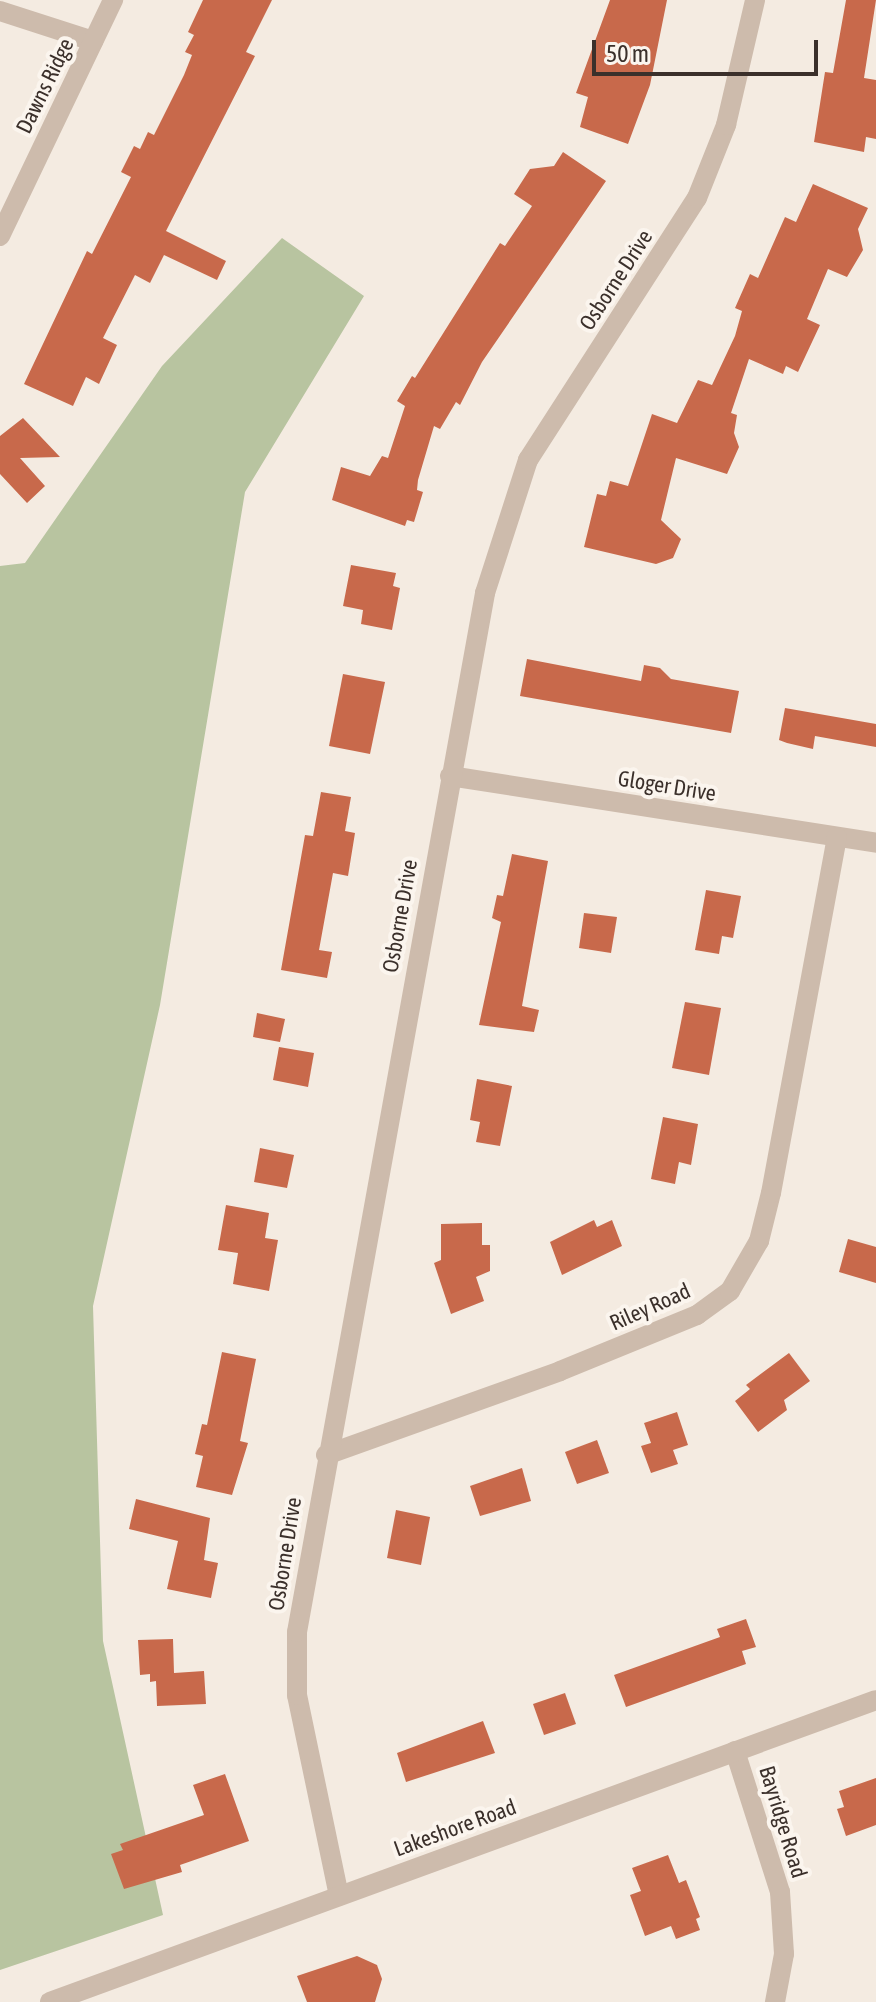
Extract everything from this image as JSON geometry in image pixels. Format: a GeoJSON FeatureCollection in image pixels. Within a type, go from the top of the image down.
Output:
{"type":"FeatureCollection","features":[{"type":"Feature","properties":{"kind":"street","name":"Dawns Ridge"},"geometry":{"type":"LineString","coordinates":[[0,236],[113,0]]}},
{"type":"Feature","properties":{"kind":"street","name":"Osborne Drive"},"geometry":{"type":"LineString","coordinates":[[339,1896],[297,1695],[297,1632],[326,1455],[485,593],[515,491],[528,460],[697,198],[726,125],[755,0]]}},
{"type":"Feature","properties":{"kind":"street"},"geometry":{"type":"LineString","coordinates":[[0,11],[93,41]]}},
{"type":"Feature","properties":{"kind":"street","name":"Gloger Drive"},"geometry":{"type":"LineString","coordinates":[[450,776],[876,843]]}},
{"type":"Feature","properties":{"kind":"street","name":"Riley Road"},"geometry":{"type":"LineString","coordinates":[[326,1455],[573,1366],[697,1315],[730,1291],[759,1241],[771,1193],[837,837]]}},
{"type":"Feature","properties":{"kind":"street","name":"Lakeshore Road"},"geometry":{"type":"LineString","coordinates":[[50,2002],[876,1700]]}},
{"type":"Feature","properties":{"kind":"street","name":"Bayridge Road"},"geometry":{"type":"LineString","coordinates":[[735,1751],[780,1892],[784,1954],[775,2002]]}},
{"type":"Feature","properties":{"kind":"green space"},"geometry":{"type":"Polygon","coordinates":[[[282,238],[364,296],[245,492],[160,1005],[93,1306],[103,1641],[163,1915],[0,1970],[0,566],[25,563],[162,366],[282,238]]]}},
{"type":"Feature","properties":{"kind":"building"},"geometry":{"type":"Polygon","coordinates":[[[203,0],[272,0],[246,52],[255,56],[166,231],[226,261],[217,280],[164,255],[150,283],[135,275],[103,338],[117,345],[99,384],[86,377],[73,406],[24,384],[87,251],[92,254],[131,177],[121,172],[134,146],[140,149],[148,132],[154,135],[184,75],[192,55],[185,52],[194,35],[188,32],[203,0]]]}},
{"type":"Feature","properties":{"kind":"building"},"geometry":{"type":"Polygon","coordinates":[[[610,0],[667,0],[650,85],[628,144],[580,127],[588,97],[576,93],[610,0]]]}},
{"type":"Feature","properties":{"kind":"building"},"geometry":{"type":"Polygon","coordinates":[[[846,0],[876,0],[864,78],[876,80],[876,139],[866,137],[864,152],[814,142],[825,72],[833,73],[846,0]]]}},
{"type":"Feature","properties":{"kind":"building"},"geometry":{"type":"Polygon","coordinates":[[[563,152],[606,181],[482,362],[460,405],[456,402],[440,429],[434,426],[418,480],[417,490],[423,492],[414,522],[407,520],[405,526],[332,500],[341,467],[370,476],[382,456],[388,458],[405,406],[397,401],[412,376],[415,378],[500,243],[505,246],[532,206],[514,194],[530,169],[554,166],[563,152]]]}},
{"type":"Feature","properties":{"kind":"building"},"geometry":{"type":"Polygon","coordinates":[[[813,184],[868,208],[858,229],[863,250],[847,277],[828,269],[807,319],[820,325],[798,372],[786,366],[783,374],[749,359],[731,413],[737,415],[734,433],[739,447],[727,474],[676,458],[661,520],[681,539],[673,558],[656,564],[584,547],[597,494],[606,496],[610,481],[628,486],[652,414],[677,423],[698,380],[712,385],[735,336],[742,311],[735,308],[750,274],[758,278],[785,217],[796,222],[813,184]]]}},
{"type":"Feature","properties":{"kind":"building"},"geometry":{"type":"Polygon","coordinates":[[[23,418],[60,457],[20,458],[45,486],[27,503],[0,474],[0,436],[23,418]]]}},
{"type":"Feature","properties":{"kind":"building"},"geometry":{"type":"Polygon","coordinates":[[[351,565],[396,573],[393,586],[400,588],[392,630],[361,624],[363,610],[343,606],[351,565]]]}},
{"type":"Feature","properties":{"kind":"building"},"geometry":{"type":"Polygon","coordinates":[[[527,659],[641,681],[644,665],[660,668],[671,679],[739,691],[731,733],[520,696],[527,659]]]}},
{"type":"Feature","properties":{"kind":"building"},"geometry":{"type":"Polygon","coordinates":[[[343,674],[385,682],[370,754],[329,746],[343,674]]]}},
{"type":"Feature","properties":{"kind":"building"},"geometry":{"type":"Polygon","coordinates":[[[785,708],[876,724],[876,747],[815,736],[813,749],[779,740],[785,708]]]}},
{"type":"Feature","properties":{"kind":"building"},"geometry":{"type":"Polygon","coordinates":[[[321,792],[351,797],[345,831],[355,833],[348,876],[333,873],[319,950],[332,952],[327,978],[281,970],[305,835],[313,836],[321,792]]]}},
{"type":"Feature","properties":{"kind":"building"},"geometry":{"type":"Polygon","coordinates":[[[512,854],[548,861],[522,1006],[539,1010],[534,1032],[479,1025],[501,922],[492,918],[497,895],[503,896],[512,854]]]}},
{"type":"Feature","properties":{"kind":"building"},"geometry":{"type":"Polygon","coordinates":[[[706,890],[741,896],[733,938],[722,936],[719,954],[695,950],[706,890]]]}},
{"type":"Feature","properties":{"kind":"building"},"geometry":{"type":"Polygon","coordinates":[[[584,913],[617,917],[611,953],[579,948],[584,913]]]}},
{"type":"Feature","properties":{"kind":"building"},"geometry":{"type":"Polygon","coordinates":[[[685,1002],[721,1008],[709,1075],[672,1068],[685,1002]]]}},
{"type":"Feature","properties":{"kind":"building"},"geometry":{"type":"Polygon","coordinates":[[[257,1013],[285,1019],[280,1042],[253,1037],[257,1013]]]}},
{"type":"Feature","properties":{"kind":"building"},"geometry":{"type":"Polygon","coordinates":[[[279,1047],[314,1053],[308,1087],[273,1080],[279,1047]]]}},
{"type":"Feature","properties":{"kind":"building"},"geometry":{"type":"Polygon","coordinates":[[[477,1079],[512,1086],[500,1146],[476,1142],[480,1122],[470,1120],[477,1079]]]}},
{"type":"Feature","properties":{"kind":"building"},"geometry":{"type":"Polygon","coordinates":[[[663,1117],[698,1124],[691,1165],[679,1162],[675,1184],[651,1179],[663,1117]]]}},
{"type":"Feature","properties":{"kind":"building"},"geometry":{"type":"Polygon","coordinates":[[[260,1148],[294,1155],[287,1188],[254,1182],[260,1148]]]}},
{"type":"Feature","properties":{"kind":"building"},"geometry":{"type":"Polygon","coordinates":[[[226,1205],[269,1213],[265,1238],[278,1240],[269,1291],[233,1284],[238,1253],[218,1250],[226,1205]]]}},
{"type":"Feature","properties":{"kind":"building"},"geometry":{"type":"Polygon","coordinates":[[[594,1220],[597,1227],[612,1220],[622,1246],[562,1275],[550,1242],[594,1220]]]}},
{"type":"Feature","properties":{"kind":"building"},"geometry":{"type":"Polygon","coordinates":[[[482,1223],[482,1245],[490,1245],[490,1271],[476,1277],[484,1301],[451,1314],[434,1263],[441,1260],[441,1224],[482,1223]]]}},
{"type":"Feature","properties":{"kind":"building"},"geometry":{"type":"Polygon","coordinates":[[[848,1239],[876,1247],[876,1283],[839,1272],[848,1239]]]}},
{"type":"Feature","properties":{"kind":"building"},"geometry":{"type":"Polygon","coordinates":[[[222,1352],[256,1359],[240,1441],[248,1443],[232,1495],[196,1487],[203,1456],[195,1454],[202,1424],[207,1425],[222,1352]]]}},
{"type":"Feature","properties":{"kind":"building"},"geometry":{"type":"Polygon","coordinates":[[[789,1353],[810,1381],[784,1400],[787,1410],[758,1432],[735,1401],[750,1389],[746,1385],[789,1353]]]}},
{"type":"Feature","properties":{"kind":"building"},"geometry":{"type":"Polygon","coordinates":[[[677,1412],[688,1445],[673,1450],[678,1464],[651,1473],[641,1446],[651,1443],[644,1423],[677,1412]]]}},
{"type":"Feature","properties":{"kind":"building"},"geometry":{"type":"Polygon","coordinates":[[[597,1440],[609,1473],[577,1484],[565,1452],[597,1440]]]}},
{"type":"Feature","properties":{"kind":"building"},"geometry":{"type":"Polygon","coordinates":[[[522,1468],[531,1501],[480,1516],[470,1486],[522,1468]]]}},
{"type":"Feature","properties":{"kind":"building"},"geometry":{"type":"Polygon","coordinates":[[[136,1499],[210,1518],[204,1560],[218,1563],[211,1598],[167,1589],[178,1541],[129,1529],[136,1499]]]}},
{"type":"Feature","properties":{"kind":"building"},"geometry":{"type":"Polygon","coordinates":[[[396,1510],[430,1517],[421,1565],[387,1558],[396,1510]]]}},
{"type":"Feature","properties":{"kind":"building"},"geometry":{"type":"Polygon","coordinates":[[[746,1619],[756,1647],[742,1651],[746,1664],[626,1707],[614,1675],[720,1637],[717,1629],[746,1619]]]}},
{"type":"Feature","properties":{"kind":"building"},"geometry":{"type":"Polygon","coordinates":[[[173,1639],[174,1673],[204,1671],[206,1704],[157,1706],[156,1681],[150,1682],[150,1674],[140,1675],[138,1640],[173,1639]]]}},
{"type":"Feature","properties":{"kind":"building"},"geometry":{"type":"Polygon","coordinates":[[[565,1693],[576,1724],[544,1735],[533,1704],[565,1693]]]}},
{"type":"Feature","properties":{"kind":"building"},"geometry":{"type":"Polygon","coordinates":[[[483,1721],[495,1753],[406,1782],[397,1753],[483,1721]]]}},
{"type":"Feature","properties":{"kind":"building"},"geometry":{"type":"Polygon","coordinates":[[[225,1774],[249,1841],[180,1865],[182,1872],[124,1889],[111,1854],[123,1850],[120,1844],[204,1815],[193,1785],[225,1774]]]}},
{"type":"Feature","properties":{"kind":"building"},"geometry":{"type":"Polygon","coordinates":[[[876,1778],[876,1825],[846,1836],[837,1809],[844,1807],[839,1791],[876,1778]]]}},
{"type":"Feature","properties":{"kind":"building"},"geometry":{"type":"Polygon","coordinates":[[[668,1855],[679,1883],[686,1880],[700,1917],[696,1919],[700,1930],[676,1939],[671,1926],[645,1936],[630,1895],[641,1891],[632,1868],[668,1855]]]}},
{"type":"Feature","properties":{"kind":"building"},"geometry":{"type":"Polygon","coordinates":[[[357,1956],[377,1965],[382,1979],[375,2002],[307,2002],[297,1976],[357,1956]]]}}]}
